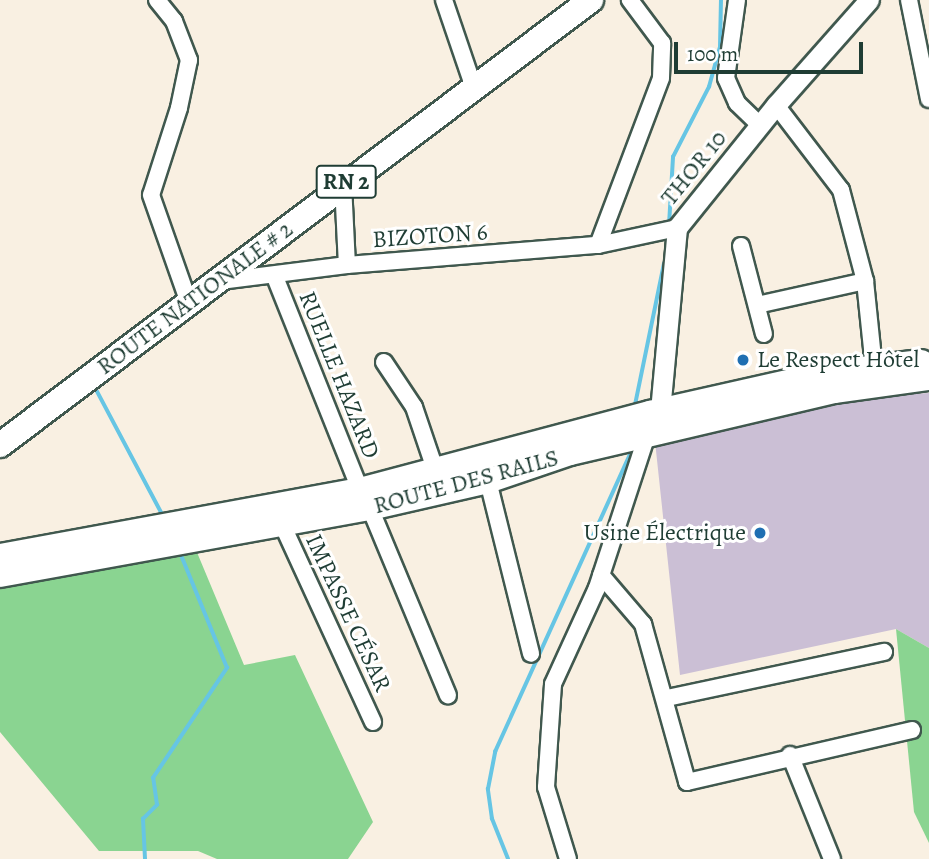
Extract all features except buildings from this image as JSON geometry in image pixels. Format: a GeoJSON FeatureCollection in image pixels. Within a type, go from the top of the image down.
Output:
{"type":"FeatureCollection","features":[{"type":"Feature","properties":{"kind":"main road","name":"ROUTE NATIONALE # 2"},"geometry":{"type":"LineString","coordinates":[[0,445],[220,281],[473,85],[591,0]]}},
{"type":"Feature","properties":{"kind":"main road","name":"ROUTE DES RAILS"},"geometry":{"type":"LineString","coordinates":[[0,575],[150,540],[365,499],[488,481],[652,419],[827,373],[929,361]]}},
{"type":"Feature","properties":{"kind":"main road","name":"ROUTE DES RAILS"},"geometry":{"type":"LineString","coordinates":[[652,419],[929,378]]}},
{"type":"Feature","properties":{"kind":"main road","name":"ROUTE DES RAILS"},"geometry":{"type":"LineString","coordinates":[[188,533],[282,524],[365,499],[436,472],[610,433]]}},
{"type":"Feature","properties":{"kind":"main road","name":"ROUTE DES RAILS"},"geometry":{"type":"LineString","coordinates":[[0,556],[150,540]]}},
{"type":"Feature","properties":{"kind":"street"},"geometry":{"type":"LineString","coordinates":[[158,0],[184,42],[189,60],[179,108],[151,195],[189,303]]}},
{"type":"Feature","properties":{"kind":"street"},"geometry":{"type":"LineString","coordinates":[[444,0],[473,85]]}},
{"type":"Feature","properties":{"kind":"street"},"geometry":{"type":"LineString","coordinates":[[598,246],[661,78],[662,43],[631,0]]}},
{"type":"Feature","properties":{"kind":"street"},"geometry":{"type":"LineString","coordinates":[[737,0],[726,78],[737,103],[760,125]]}},
{"type":"Feature","properties":{"kind":"street","name":"THOR 10"},"geometry":{"type":"LineString","coordinates":[[652,419],[677,228],[776,105],[869,0]]}},
{"type":"Feature","properties":{"kind":"street"},"geometry":{"type":"LineString","coordinates":[[909,0],[929,99]]}},
{"type":"Feature","properties":{"kind":"street"},"geometry":{"type":"LineString","coordinates":[[776,105],[838,184],[866,281],[874,368]]}},
{"type":"Feature","properties":{"kind":"street"},"geometry":{"type":"LineString","coordinates":[[343,184],[347,265]]}},
{"type":"Feature","properties":{"kind":"street","name":"BIZOTON 6"},"geometry":{"type":"LineString","coordinates":[[220,281],[275,277],[347,265],[598,246],[677,228]]}},
{"type":"Feature","properties":{"kind":"street"},"geometry":{"type":"LineString","coordinates":[[741,246],[764,334]]}},
{"type":"Feature","properties":{"kind":"street","name":"RUELLE HAZARD"},"geometry":{"type":"LineString","coordinates":[[275,277],[448,695]]}},
{"type":"Feature","properties":{"kind":"street"},"geometry":{"type":"LineString","coordinates":[[757,306],[866,281]]}},
{"type":"Feature","properties":{"kind":"street"},"geometry":{"type":"LineString","coordinates":[[384,362],[414,407],[436,472]]}},
{"type":"Feature","properties":{"kind":"street"},"geometry":{"type":"LineString","coordinates":[[568,859],[545,787],[553,684],[601,575],[652,419]]}},
{"type":"Feature","properties":{"kind":"street"},"geometry":{"type":"LineString","coordinates":[[488,481],[531,654]]}},
{"type":"Feature","properties":{"kind":"street","name":"IMPASSE CÉSAR"},"geometry":{"type":"LineString","coordinates":[[282,524],[373,722]]}},
{"type":"Feature","properties":{"kind":"street"},"geometry":{"type":"LineString","coordinates":[[601,575],[643,624],[667,698],[687,782],[790,755],[912,730]]}},
{"type":"Feature","properties":{"kind":"street"},"geometry":{"type":"LineString","coordinates":[[667,698],[884,652]]}},
{"type":"Feature","properties":{"kind":"street"},"geometry":{"type":"LineString","coordinates":[[790,755],[832,859]]}},
{"type":"Feature","properties":{"kind":"shaded area"},"geometry":{"type":"Polygon","coordinates":[[[929,393],[929,648],[896,629],[680,675],[654,432],[871,396],[929,393]]]}},
{"type":"Feature","properties":{"kind":"green space"},"geometry":{"type":"Polygon","coordinates":[[[196,550],[244,665],[295,655],[373,822],[348,859],[217,859],[198,851],[99,851],[0,732],[0,583],[196,550]]]}},
{"type":"Feature","properties":{"kind":"green space"},"geometry":{"type":"Polygon","coordinates":[[[896,629],[929,648],[929,843],[914,812],[896,629]]]}},
{"type":"Feature","properties":{"kind":"waterway"},"geometry":{"type":"LineString","coordinates":[[669,225],[673,157],[709,87],[720,47],[721,0]]}},
{"type":"Feature","properties":{"kind":"waterway"},"geometry":{"type":"LineString","coordinates":[[635,405],[664,264]]}},
{"type":"Feature","properties":{"kind":"waterway"},"geometry":{"type":"LineString","coordinates":[[94,385],[164,517]]}},
{"type":"Feature","properties":{"kind":"waterway"},"geometry":{"type":"LineString","coordinates":[[508,859],[492,819],[488,789],[495,752],[631,452]]}},
{"type":"Feature","properties":{"kind":"waterway"},"geometry":{"type":"LineString","coordinates":[[145,859],[143,819],[157,805],[153,778],[227,668],[180,553]]}},
{"type":"Feature","properties":{"kind":"place","name":"Le Respect Hôtel"},"geometry":{"type":"Point","coordinates":[743,360]}},
{"type":"Feature","properties":{"kind":"place","name":"Usine Électrique"},"geometry":{"type":"Point","coordinates":[760,533]}}]}
